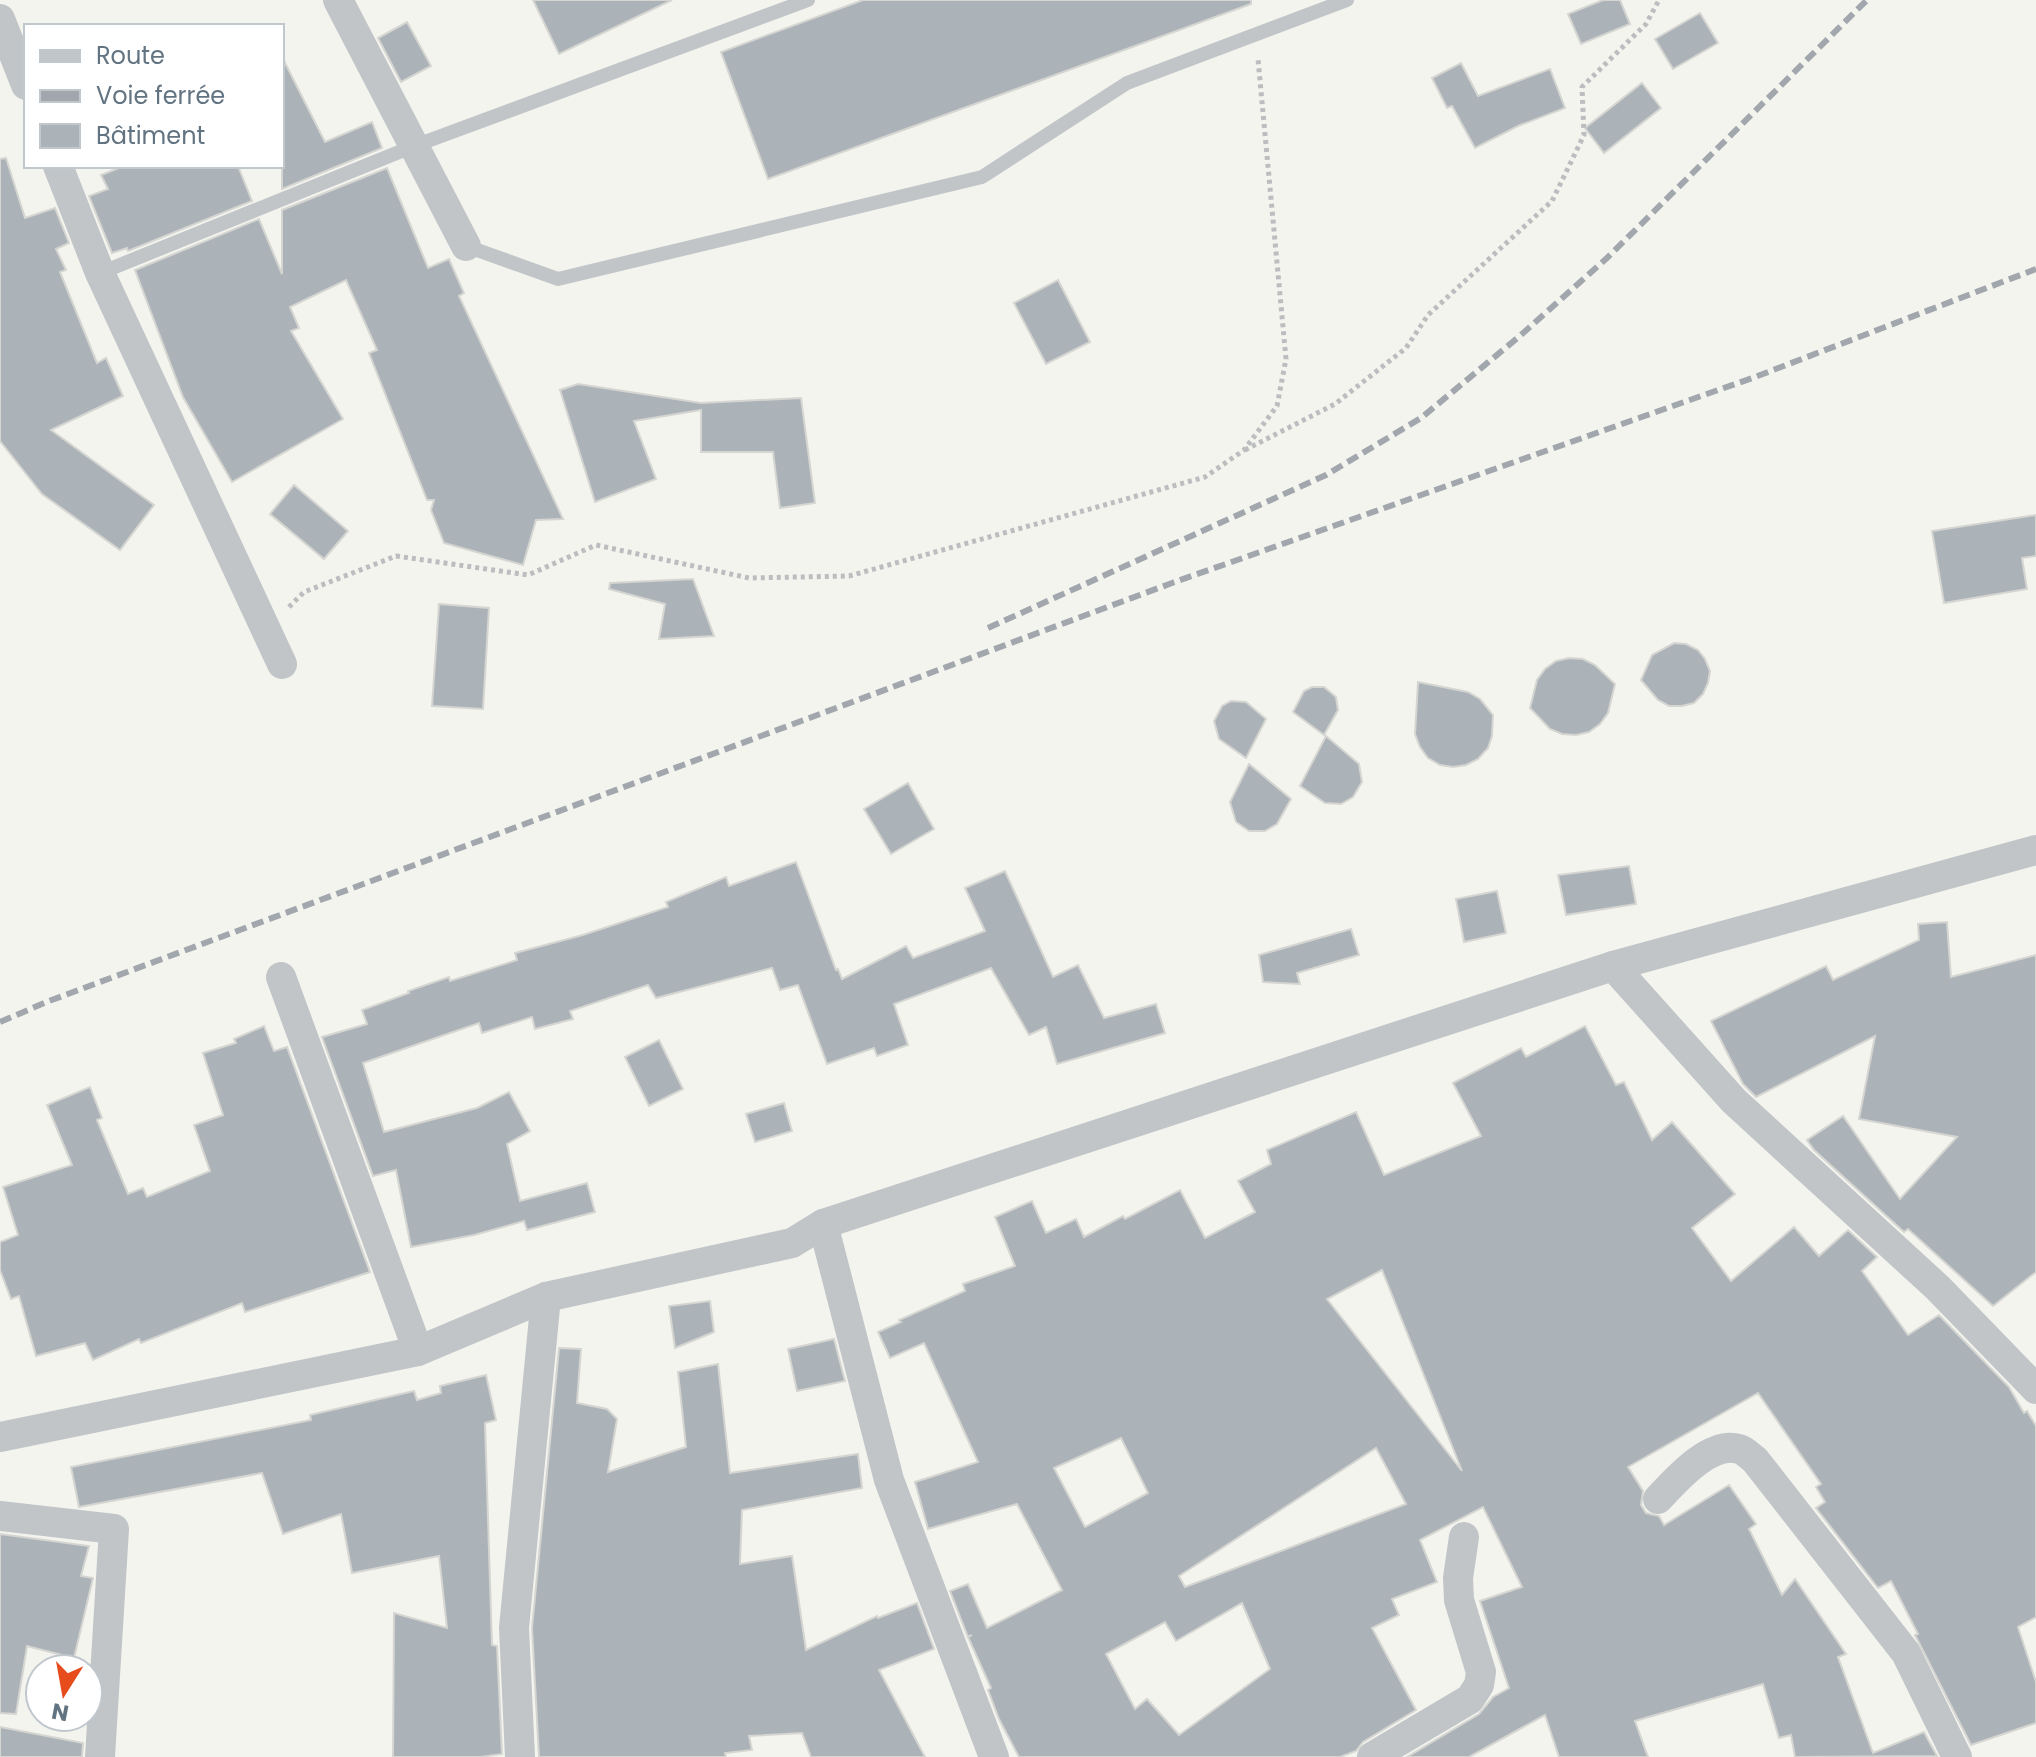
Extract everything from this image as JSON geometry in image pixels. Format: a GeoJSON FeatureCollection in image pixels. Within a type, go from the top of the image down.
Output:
{"type":"FeatureCollection","features":[{"type":"Feature","properties":{"kind":"street"},"geometry":{"type":"LineString","coordinates":[[338,0],[466,246]]}},
{"type":"Feature","properties":{"kind":"street"},"geometry":{"type":"LineString","coordinates":[[0,19],[24,80]]}},
{"type":"Feature","properties":{"kind":"street"},"geometry":{"type":"LineString","coordinates":[[59,168],[100,273],[282,664]]}},
{"type":"Feature","properties":{"kind":"street"},"geometry":{"type":"LineString","coordinates":[[0,1437],[418,1351],[546,1297],[792,1243],[823,1224],[1613,966],[2036,850]]}},
{"type":"Feature","properties":{"kind":"street"},"geometry":{"type":"LineString","coordinates":[[1613,966],[1734,1101],[1938,1288],[2036,1389]]}},
{"type":"Feature","properties":{"kind":"street"},"geometry":{"type":"LineString","coordinates":[[281,977],[418,1351]]}},
{"type":"Feature","properties":{"kind":"street"},"geometry":{"type":"LineString","coordinates":[[823,1224],[889,1480],[994,1757]]}},
{"type":"Feature","properties":{"kind":"street"},"geometry":{"type":"LineString","coordinates":[[520,1757],[514,1628],[546,1297]]}},
{"type":"Feature","properties":{"kind":"street"},"geometry":{"type":"LineString","coordinates":[[1658,1499],[1689,1466],[1722,1449],[1739,1449],[1755,1460],[1906,1653],[1957,1757]]}},
{"type":"Feature","properties":{"kind":"street"},"geometry":{"type":"LineString","coordinates":[[0,1516],[114,1529],[100,1757]]}},
{"type":"Feature","properties":{"kind":"street"},"geometry":{"type":"LineString","coordinates":[[1372,1757],[1470,1699],[1479,1685],[1481,1672],[1459,1600],[1458,1578],[1464,1537]]}},
{"type":"Feature","properties":{"kind":"lane"},"geometry":{"type":"LineString","coordinates":[[100,273],[414,146],[808,0]]}},
{"type":"Feature","properties":{"kind":"lane"},"geometry":{"type":"LineString","coordinates":[[466,246],[558,279],[982,177],[1127,83],[1347,0]]}},
{"type":"Feature","properties":{"kind":"path"},"geometry":{"type":"LineString","coordinates":[[266,630],[304,592],[396,556],[528,575],[596,545],[749,578],[849,576],[1205,477],[1244,450],[1335,404],[1406,348],[1428,315],[1552,201],[1584,135],[1582,87],[1646,24],[1659,0]]}},
{"type":"Feature","properties":{"kind":"path"},"geometry":{"type":"LineString","coordinates":[[1244,450],[1277,406],[1286,359],[1256,34]]}},
{"type":"Feature","properties":{"kind":"building"},"geometry":{"type":"Polygon","coordinates":[[[533,0],[672,0],[559,54],[533,0]]]}},
{"type":"Feature","properties":{"kind":"building"},"geometry":{"type":"Polygon","coordinates":[[[863,0],[1251,0],[1251,4],[768,179],[721,52],[863,0]]]}},
{"type":"Feature","properties":{"kind":"building"},"geometry":{"type":"Polygon","coordinates":[[[1603,0],[1620,0],[1630,24],[1581,44],[1568,14],[1603,0]]]}},
{"type":"Feature","properties":{"kind":"building"},"geometry":{"type":"Polygon","coordinates":[[[1700,13],[1718,43],[1673,69],[1655,39],[1700,13]]]}},
{"type":"Feature","properties":{"kind":"building"},"geometry":{"type":"Polygon","coordinates":[[[407,22],[431,66],[401,82],[378,38],[407,22]]]}},
{"type":"Feature","properties":{"kind":"building"},"geometry":{"type":"Polygon","coordinates":[[[284,61],[325,142],[372,122],[382,148],[282,189],[284,61]]]}},
{"type":"Feature","properties":{"kind":"building"},"geometry":{"type":"Polygon","coordinates":[[[1461,63],[1478,96],[1550,69],[1565,108],[1518,126],[1475,148],[1452,106],[1447,108],[1432,78],[1461,63]]]}},
{"type":"Feature","properties":{"kind":"building"},"geometry":{"type":"Polygon","coordinates":[[[1642,83],[1661,108],[1604,153],[1585,128],[1642,83]]]}},
{"type":"Feature","properties":{"kind":"building"},"geometry":{"type":"Polygon","coordinates":[[[6,158],[25,218],[55,208],[69,243],[56,249],[66,270],[60,272],[97,363],[106,358],[123,396],[51,430],[154,505],[120,550],[42,494],[0,441],[0,159],[6,158]]]}},
{"type":"Feature","properties":{"kind":"building"},"geometry":{"type":"Polygon","coordinates":[[[119,168],[239,168],[252,201],[128,251],[127,248],[112,253],[89,196],[108,189],[101,175],[119,168]]]}},
{"type":"Feature","properties":{"kind":"building"},"geometry":{"type":"Polygon","coordinates":[[[387,168],[428,268],[449,259],[464,293],[459,296],[563,519],[536,520],[523,565],[444,543],[431,510],[434,500],[427,500],[369,353],[377,350],[346,280],[290,307],[299,328],[291,331],[343,419],[232,482],[183,397],[135,270],[259,219],[282,274],[282,210],[387,168]]]}},
{"type":"Feature","properties":{"kind":"building"},"geometry":{"type":"Polygon","coordinates":[[[1058,280],[1090,342],[1046,364],[1014,303],[1058,280]]]}},
{"type":"Feature","properties":{"kind":"building"},"geometry":{"type":"Polygon","coordinates":[[[578,384],[701,403],[801,398],[815,503],[780,508],[773,452],[701,452],[701,410],[634,421],[656,479],[595,502],[560,390],[578,384]]]}},
{"type":"Feature","properties":{"kind":"building"},"geometry":{"type":"Polygon","coordinates":[[[294,485],[348,531],[324,559],[270,514],[294,485]]]}},
{"type":"Feature","properties":{"kind":"building"},"geometry":{"type":"Polygon","coordinates":[[[2036,515],[2036,556],[2022,558],[2027,589],[1944,603],[1932,531],[2036,515]]]}},
{"type":"Feature","properties":{"kind":"building"},"geometry":{"type":"Polygon","coordinates":[[[693,579],[714,636],[659,639],[665,604],[609,589],[610,583],[693,579]]]}},
{"type":"Feature","properties":{"kind":"building"},"geometry":{"type":"Polygon","coordinates":[[[439,604],[489,608],[483,709],[432,706],[439,604]]]}},
{"type":"Feature","properties":{"kind":"building"},"geometry":{"type":"Polygon","coordinates":[[[1674,643],[1698,650],[1710,671],[1703,694],[1694,703],[1682,706],[1669,706],[1658,700],[1641,680],[1652,655],[1674,643]]]}},
{"type":"Feature","properties":{"kind":"building"},"geometry":{"type":"Polygon","coordinates":[[[1583,659],[1595,665],[1615,684],[1608,713],[1600,724],[1589,732],[1576,735],[1550,729],[1530,708],[1537,680],[1545,669],[1556,661],[1583,659]]]}},
{"type":"Feature","properties":{"kind":"building"},"geometry":{"type":"Polygon","coordinates":[[[1418,682],[1468,692],[1480,699],[1493,715],[1488,748],[1478,759],[1453,767],[1440,765],[1428,758],[1415,734],[1418,682]]]}},
{"type":"Feature","properties":{"kind":"building"},"geometry":{"type":"Polygon","coordinates":[[[1324,687],[1336,697],[1338,710],[1324,735],[1293,712],[1304,691],[1324,687]]]}},
{"type":"Feature","properties":{"kind":"building"},"geometry":{"type":"Polygon","coordinates":[[[1231,701],[1246,702],[1266,719],[1246,758],[1219,739],[1214,721],[1222,706],[1231,701]]]}},
{"type":"Feature","properties":{"kind":"building"},"geometry":{"type":"Polygon","coordinates":[[[1326,736],[1359,764],[1362,782],[1353,797],[1341,804],[1325,803],[1300,786],[1326,736]]]}},
{"type":"Feature","properties":{"kind":"building"},"geometry":{"type":"Polygon","coordinates":[[[1249,764],[1291,799],[1277,824],[1265,831],[1249,831],[1236,822],[1230,802],[1249,764]]]}},
{"type":"Feature","properties":{"kind":"building"},"geometry":{"type":"Polygon","coordinates":[[[908,783],[934,829],[891,854],[864,809],[908,783]]]}},
{"type":"Feature","properties":{"kind":"building"},"geometry":{"type":"Polygon","coordinates":[[[796,862],[842,979],[906,946],[913,958],[985,931],[965,888],[1005,871],[1053,977],[1078,965],[1104,1018],[1156,1004],[1165,1033],[1057,1064],[1046,1027],[1029,1035],[991,968],[894,1004],[908,1045],[877,1056],[874,1048],[827,1064],[798,985],[780,990],[772,968],[656,998],[648,985],[570,1011],[573,1019],[535,1029],[532,1017],[482,1033],[479,1023],[363,1063],[384,1132],[477,1108],[509,1092],[530,1131],[507,1144],[520,1201],[587,1183],[595,1212],[527,1230],[524,1221],[474,1235],[411,1247],[396,1170],[373,1176],[322,1037],[367,1024],[362,1010],[408,991],[517,960],[515,953],[668,907],[666,902],[726,877],[729,886],[796,862]]]}},
{"type":"Feature","properties":{"kind":"building"},"geometry":{"type":"Polygon","coordinates":[[[1629,866],[1636,904],[1566,915],[1558,875],[1629,866]]]}},
{"type":"Feature","properties":{"kind":"building"},"geometry":{"type":"Polygon","coordinates":[[[1497,891],[1506,933],[1464,942],[1456,899],[1497,891]]]}},
{"type":"Feature","properties":{"kind":"building"},"geometry":{"type":"Polygon","coordinates":[[[1947,922],[1951,977],[2036,955],[2036,1272],[1993,1306],[1908,1229],[1904,1232],[1814,1150],[1807,1140],[1843,1116],[1900,1199],[1957,1137],[1859,1119],[1875,1036],[1756,1097],[1743,1084],[1711,1021],[1826,966],[1833,980],[1919,940],[1918,924],[1947,922]]]}},
{"type":"Feature","properties":{"kind":"building"},"geometry":{"type":"Polygon","coordinates":[[[1351,929],[1359,955],[1297,973],[1300,984],[1263,982],[1259,955],[1351,929]]]}},
{"type":"Feature","properties":{"kind":"building"},"geometry":{"type":"Polygon","coordinates":[[[264,1026],[274,1051],[287,1047],[370,1272],[245,1312],[242,1303],[141,1343],[139,1339],[93,1360],[85,1343],[36,1356],[19,1296],[11,1299],[0,1270],[0,1242],[18,1235],[3,1187],[72,1165],[47,1105],[90,1087],[102,1118],[97,1120],[128,1194],[143,1188],[147,1197],[210,1171],[194,1125],[223,1115],[203,1053],[236,1043],[234,1039],[264,1026]]]}},
{"type":"Feature","properties":{"kind":"building"},"geometry":{"type":"Polygon","coordinates":[[[1585,1026],[1616,1085],[1624,1082],[1652,1140],[1672,1122],[1735,1194],[1692,1228],[1731,1281],[1794,1227],[1819,1256],[1848,1230],[1877,1257],[1862,1271],[1908,1335],[1939,1315],[2009,1387],[2024,1413],[2027,1411],[2036,1426],[2036,1617],[2018,1627],[2036,1682],[2036,1723],[1971,1745],[1891,1581],[1878,1588],[1816,1508],[1825,1502],[1816,1487],[1821,1484],[1758,1393],[1628,1467],[1643,1491],[1641,1505],[1646,1513],[1659,1516],[1664,1525],[1729,1485],[1756,1524],[1749,1529],[1782,1595],[1795,1579],[1846,1654],[1838,1657],[1873,1753],[1924,1732],[1937,1756],[1795,1757],[1791,1735],[1779,1738],[1763,1684],[1635,1721],[1648,1757],[1559,1757],[1545,1715],[1469,1757],[1407,1757],[1479,1714],[1493,1697],[1509,1688],[1480,1601],[1522,1587],[1483,1507],[1420,1540],[1437,1582],[1392,1599],[1399,1615],[1372,1628],[1416,1710],[1363,1742],[1356,1751],[1340,1757],[1019,1757],[999,1719],[988,1690],[991,1688],[950,1591],[968,1584],[987,1628],[1062,1590],[1017,1504],[928,1529],[915,1482],[978,1462],[924,1343],[890,1358],[878,1332],[965,1291],[963,1284],[1015,1266],[995,1217],[1032,1201],[1046,1233],[1076,1219],[1084,1237],[1180,1190],[1205,1238],[1255,1212],[1238,1181],[1271,1164],[1267,1150],[1356,1112],[1384,1175],[1481,1136],[1453,1083],[1521,1048],[1526,1057],[1585,1026]],[[1382,1270],[1327,1299],[1462,1471],[1382,1270]],[[1121,1438],[1054,1468],[1085,1527],[1148,1493],[1121,1438]],[[1376,1448],[1179,1576],[1185,1587],[1406,1504],[1376,1448]],[[1242,1603],[1176,1641],[1165,1622],[1106,1654],[1135,1709],[1147,1699],[1179,1735],[1270,1669],[1242,1603]]]}},
{"type":"Feature","properties":{"kind":"building"},"geometry":{"type":"Polygon","coordinates":[[[659,1040],[683,1089],[649,1106],[625,1057],[659,1040]]]}},
{"type":"Feature","properties":{"kind":"building"},"geometry":{"type":"Polygon","coordinates":[[[784,1103],[792,1131],[755,1142],[746,1114],[784,1103]]]}},
{"type":"Feature","properties":{"kind":"building"},"geometry":{"type":"Polygon","coordinates":[[[710,1301],[714,1332],[675,1348],[669,1306],[710,1301]]]}},
{"type":"Feature","properties":{"kind":"building"},"geometry":{"type":"Polygon","coordinates":[[[834,1339],[845,1381],[797,1391],[788,1349],[834,1339]]]}},
{"type":"Feature","properties":{"kind":"building"},"geometry":{"type":"Polygon","coordinates":[[[559,1348],[581,1349],[577,1403],[607,1409],[617,1419],[608,1472],[686,1447],[678,1372],[718,1364],[730,1473],[858,1454],[862,1488],[742,1510],[740,1564],[792,1556],[806,1650],[877,1616],[917,1603],[934,1649],[879,1670],[925,1757],[811,1757],[802,1733],[749,1736],[752,1750],[725,1753],[726,1757],[539,1757],[532,1628],[559,1348]]]}},
{"type":"Feature","properties":{"kind":"building"},"geometry":{"type":"Polygon","coordinates":[[[486,1375],[496,1420],[485,1423],[492,1645],[497,1646],[502,1754],[481,1757],[393,1757],[394,1613],[447,1628],[439,1556],[352,1573],[341,1514],[283,1534],[262,1473],[79,1507],[71,1467],[311,1420],[310,1415],[414,1391],[417,1400],[441,1393],[440,1386],[486,1375]]]}},
{"type":"Feature","properties":{"kind":"building"},"geometry":{"type":"Polygon","coordinates":[[[0,1534],[89,1546],[81,1576],[93,1578],[75,1653],[54,1653],[27,1646],[16,1714],[0,1713],[0,1534]]]}},
{"type":"Feature","properties":{"kind":"building"},"geometry":{"type":"Polygon","coordinates":[[[0,1727],[83,1743],[82,1757],[0,1757],[0,1727]]]}},
{"type":"Feature","properties":{"kind":"railway"},"geometry":{"type":"LineString","coordinates":[[988,628],[1326,475],[1421,418],[1607,258],[1867,0]]}},
{"type":"Feature","properties":{"kind":"railway"},"geometry":{"type":"LineString","coordinates":[[0,1022],[49,1001],[1172,583],[1755,377],[2036,269]]}}]}
